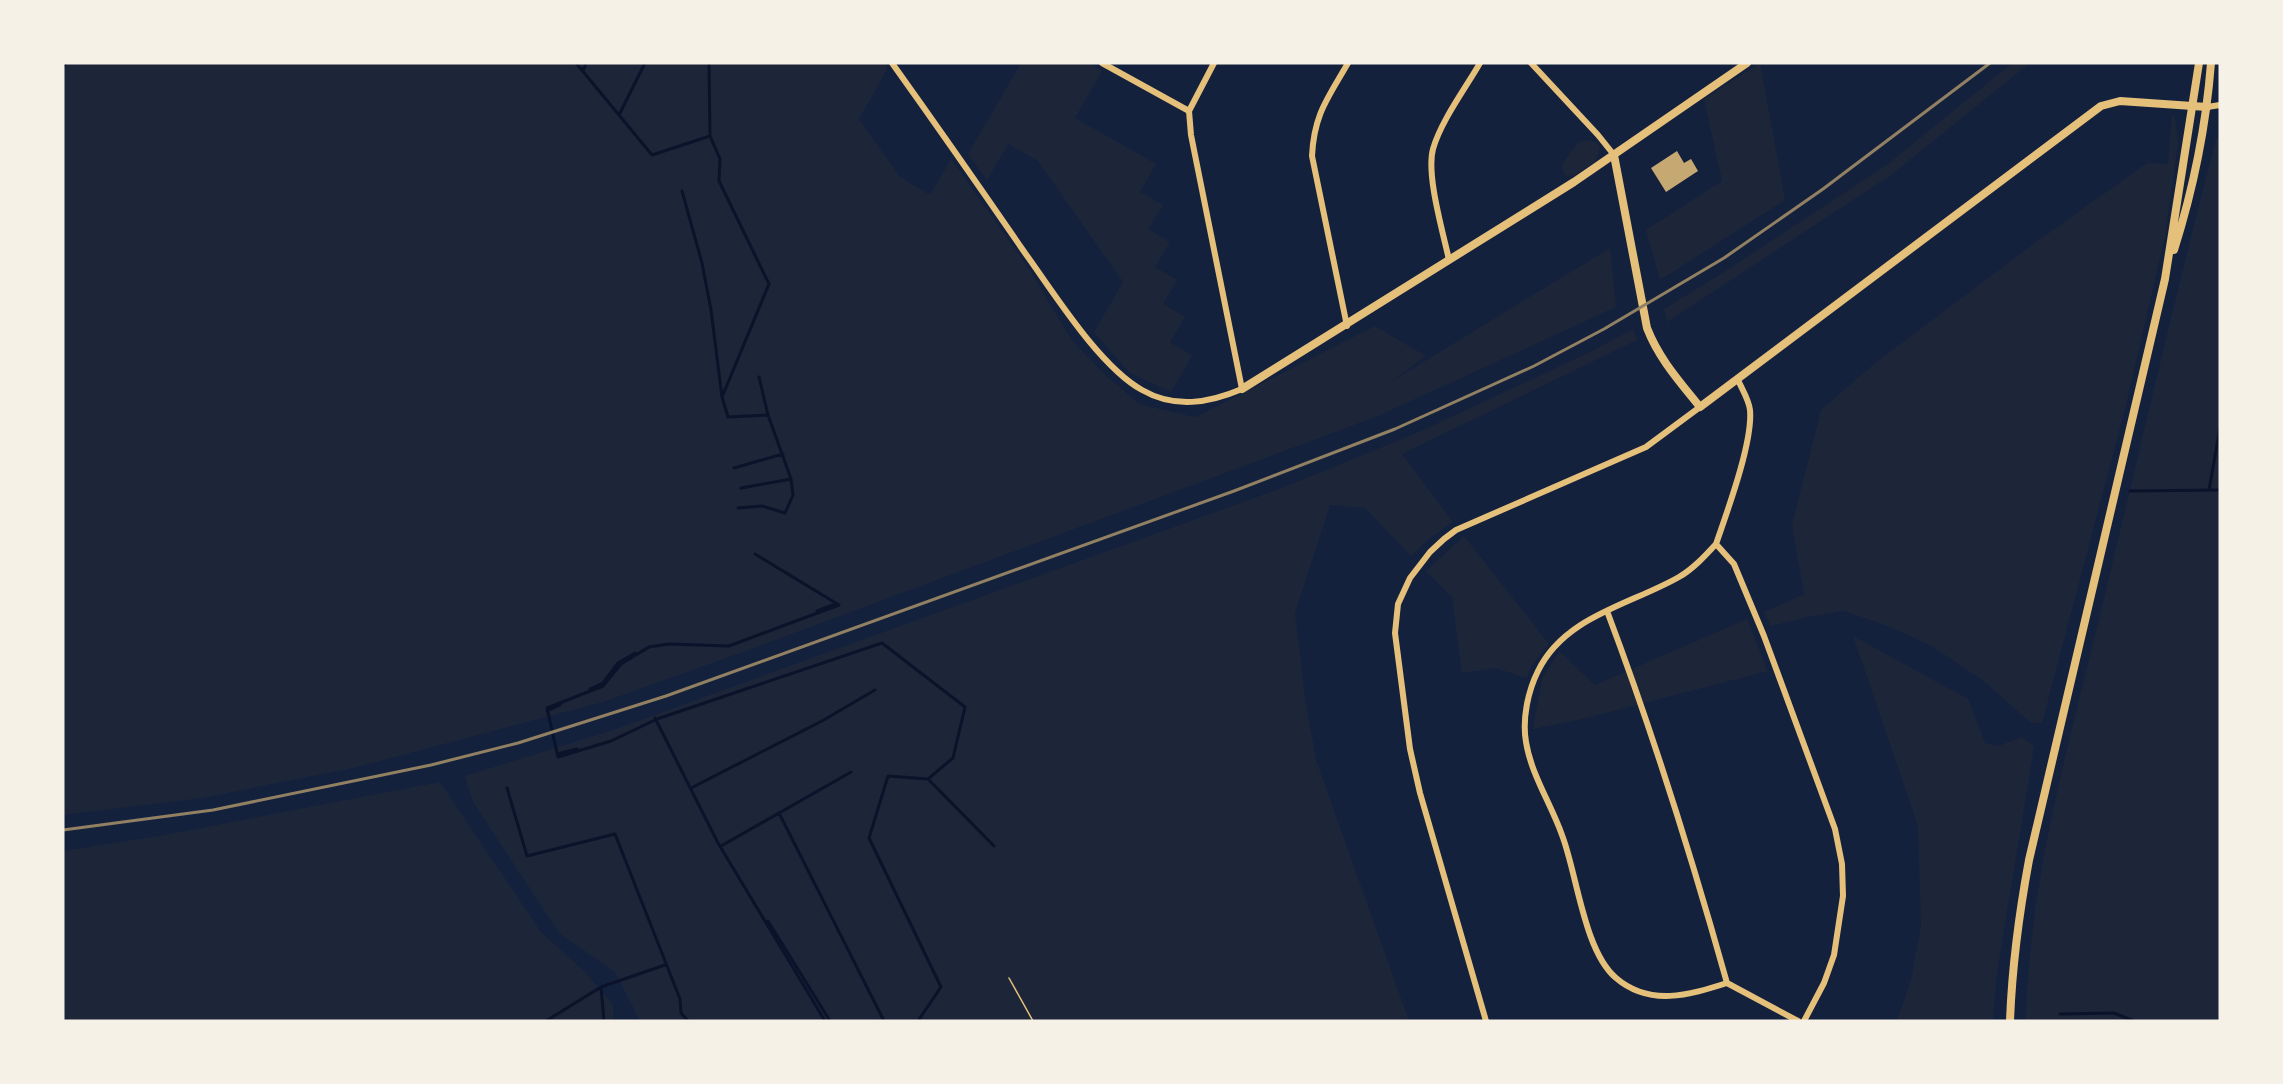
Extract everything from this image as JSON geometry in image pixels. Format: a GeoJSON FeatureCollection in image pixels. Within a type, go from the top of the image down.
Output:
{"type":"FeatureCollection","features":[{"type":"Feature","properties":{"kind":"main road"},"geometry":{"type":"LineString","coordinates":[[2010,1021],[2011,982],[2017,926],[2029,860],[2165,279],[2199,63]]}},
{"type":"Feature","properties":{"kind":"main road"},"geometry":{"type":"LineString","coordinates":[[2165,279],[2188,207],[2207,107],[2211,63]]}},
{"type":"Feature","properties":{"kind":"street"},"geometry":{"type":"LineString","coordinates":[[892,63],[1051,289],[1118,373],[1143,391],[1172,401],[1204,402],[1219,399],[1242,389],[1347,326],[1614,155],[1747,63]]}},
{"type":"Feature","properties":{"kind":"street"},"geometry":{"type":"LineString","coordinates":[[1102,63],[1189,111]]}},
{"type":"Feature","properties":{"kind":"street"},"geometry":{"type":"LineString","coordinates":[[1214,63],[1189,111],[1191,135],[1242,389]]}},
{"type":"Feature","properties":{"kind":"street"},"geometry":{"type":"LineString","coordinates":[[1347,326],[1312,156],[1313,133],[1319,112],[1348,63]]}},
{"type":"Feature","properties":{"kind":"street"},"geometry":{"type":"LineString","coordinates":[[1449,260],[1432,177],[1432,151],[1442,128],[1480,63]]}},
{"type":"Feature","properties":{"kind":"street"},"geometry":{"type":"LineString","coordinates":[[1531,63],[1614,155],[1647,328],[1654,346],[1665,363],[1700,407]]}},
{"type":"Feature","properties":{"kind":"street"},"geometry":{"type":"LineString","coordinates":[[1486,1021],[1433,838],[1410,748],[1395,633],[1398,604],[1410,578],[1430,552],[1450,534],[1647,447],[2101,106],[2120,101],[2193,107],[2220,105]]}},
{"type":"Feature","properties":{"kind":"street"},"geometry":{"type":"LineString","coordinates":[[1738,380],[1750,409],[1748,430],[1730,504],[1716,544],[1699,562],[1681,576],[1607,611],[1569,632],[1557,644],[1539,670],[1531,688],[1526,710],[1526,741],[1531,760],[1563,836],[1592,940],[1601,960],[1615,977],[1637,992],[1666,997],[1698,992],[1727,983],[1798,1021]]}},
{"type":"Feature","properties":{"kind":"street"},"geometry":{"type":"LineString","coordinates":[[1716,544],[1734,564],[1764,636],[1835,829],[1842,864],[1843,896],[1834,955],[1824,983],[1804,1021]]}},
{"type":"Feature","properties":{"kind":"street"},"geometry":{"type":"LineString","coordinates":[[1607,611],[1630,671],[1680,822],[1727,983]]}},
{"type":"Feature","properties":{"kind":"path"},"geometry":{"type":"LineString","coordinates":[[1009,978],[1033,1021]]}},
{"type":"Feature","properties":{"kind":"shaded area"},"geometry":{"type":"Polygon","coordinates":[[[63,63],[885,63],[887,69],[859,119],[900,177],[930,195],[951,159],[1027,266],[1071,339],[1101,371],[1139,404],[1196,417],[1375,326],[1426,356],[1389,383],[1610,248],[1616,307],[1378,416],[603,702],[357,767],[202,798],[63,815],[63,63]]]}},
{"type":"Feature","properties":{"kind":"shaded area"},"geometry":{"type":"Polygon","coordinates":[[[1021,63],[1088,63],[1102,71],[1075,118],[1156,164],[1140,192],[1163,205],[1148,229],[1170,242],[1155,267],[1177,280],[1163,304],[1185,317],[1170,342],[1192,356],[1171,392],[1130,373],[1094,332],[1123,282],[1038,161],[1008,144],[987,180],[968,154],[1021,63]]]}},
{"type":"Feature","properties":{"kind":"shaded area"},"geometry":{"type":"Polygon","coordinates":[[[1760,63],[1785,200],[1660,280],[1646,230],[1722,181],[1704,99],[1760,63]]]}},
{"type":"Feature","properties":{"kind":"shaded area"},"geometry":{"type":"Polygon","coordinates":[[[2012,63],[2030,63],[1891,175],[1667,322],[1664,309],[1888,164],[2012,63]]]}},
{"type":"Feature","properties":{"kind":"shaded area"},"geometry":{"type":"Polygon","coordinates":[[[2172,115],[2175,117],[2178,143],[2165,236],[2125,409],[2042,723],[2031,723],[1985,682],[1933,647],[1893,628],[1844,611],[1771,626],[1764,612],[1804,594],[1792,525],[1821,410],[1874,364],[2039,240],[2147,163],[2168,164],[2172,115]]]}},
{"type":"Feature","properties":{"kind":"shaded area"},"geometry":{"type":"Polygon","coordinates":[[[2220,136],[2220,1021],[2026,1021],[2034,917],[2052,814],[2186,257],[2216,139],[2220,136]]]}},
{"type":"Feature","properties":{"kind":"shaded area"},"geometry":{"type":"Polygon","coordinates":[[[1585,140],[1597,142],[1600,148],[1596,161],[1573,176],[1565,175],[1561,165],[1579,142],[1585,140]]]}},
{"type":"Feature","properties":{"kind":"shaded area"},"geometry":{"type":"Polygon","coordinates":[[[1633,329],[1637,340],[1402,454],[1453,522],[1430,538],[1411,556],[1365,508],[1330,505],[1295,613],[1305,698],[1316,760],[1409,1021],[640,1021],[615,972],[559,933],[473,802],[465,776],[613,730],[1282,488],[1419,432],[1590,352],[1633,329]]]}},
{"type":"Feature","properties":{"kind":"shaded area"},"geometry":{"type":"Polygon","coordinates":[[[1464,536],[1549,644],[1532,665],[1527,678],[1495,668],[1462,673],[1452,597],[1426,571],[1464,536]]]}},
{"type":"Feature","properties":{"kind":"shaded area"},"geometry":{"type":"Polygon","coordinates":[[[1747,619],[1768,671],[1578,720],[1533,729],[1542,679],[1559,651],[1595,685],[1747,619]]]}},
{"type":"Feature","properties":{"kind":"shaded area"},"geometry":{"type":"Polygon","coordinates":[[[1853,636],[1968,699],[1985,743],[1998,746],[2022,737],[2034,747],[1996,979],[1993,1021],[1897,1021],[1911,980],[1921,926],[1918,826],[1853,636]]]}},
{"type":"Feature","properties":{"kind":"shaded area"},"geometry":{"type":"Polygon","coordinates":[[[440,782],[541,932],[585,972],[613,1005],[613,1021],[63,1021],[63,851],[165,835],[440,782]]]}},
{"type":"Feature","properties":{"kind":"building"},"geometry":{"type":"Polygon","coordinates":[[[1677,151],[1684,163],[1691,159],[1698,171],[1666,192],[1651,168],[1677,151]]]}},
{"type":"Feature","properties":{"kind":"waterway"},"geometry":{"type":"LineString","coordinates":[[63,67],[67,63]]}},
{"type":"Feature","properties":{"kind":"waterway"},"geometry":{"type":"LineString","coordinates":[[576,63],[652,155],[710,136]]}},
{"type":"Feature","properties":{"kind":"waterway"},"geometry":{"type":"LineString","coordinates":[[583,71],[586,63]]}},
{"type":"Feature","properties":{"kind":"waterway"},"geometry":{"type":"LineString","coordinates":[[619,115],[645,63]]}},
{"type":"Feature","properties":{"kind":"waterway"},"geometry":{"type":"LineString","coordinates":[[709,63],[710,136],[720,159],[719,181],[769,284],[722,397]]}},
{"type":"Feature","properties":{"kind":"waterway"},"geometry":{"type":"LineString","coordinates":[[682,191],[702,263],[711,310],[722,397],[728,417],[768,415]]}},
{"type":"Feature","properties":{"kind":"waterway"},"geometry":{"type":"LineString","coordinates":[[738,508],[762,506],[785,513],[793,495],[791,479],[768,415],[759,377]]}},
{"type":"Feature","properties":{"kind":"waterway"},"geometry":{"type":"LineString","coordinates":[[2209,490],[2220,428]]}},
{"type":"Feature","properties":{"kind":"waterway"},"geometry":{"type":"LineString","coordinates":[[734,468],[783,454]]}},
{"type":"Feature","properties":{"kind":"waterway"},"geometry":{"type":"LineString","coordinates":[[741,488],[791,479]]}},
{"type":"Feature","properties":{"kind":"waterway"},"geometry":{"type":"LineString","coordinates":[[2130,491],[2220,490]]}},
{"type":"Feature","properties":{"kind":"waterway"},"geometry":{"type":"LineString","coordinates":[[755,554],[839,605],[729,646],[669,644],[649,647],[621,664],[603,686],[547,708],[558,757],[611,741],[657,719],[882,643],[965,707],[953,758],[928,779]]}},
{"type":"Feature","properties":{"kind":"waterway"},"geometry":{"type":"LineString","coordinates":[[817,611],[836,604]]}},
{"type":"Feature","properties":{"kind":"waterway"},"geometry":{"type":"LineString","coordinates":[[590,689],[603,683],[618,663],[635,653]]}},
{"type":"Feature","properties":{"kind":"waterway"},"geometry":{"type":"LineString","coordinates":[[691,788],[822,721],[875,690]]}},
{"type":"Feature","properties":{"kind":"waterway"},"geometry":{"type":"LineString","coordinates":[[547,711],[560,705]]}},
{"type":"Feature","properties":{"kind":"waterway"},"geometry":{"type":"LineString","coordinates":[[655,718],[718,843],[825,1021]]}},
{"type":"Feature","properties":{"kind":"waterway"},"geometry":{"type":"LineString","coordinates":[[557,754],[577,749]]}},
{"type":"Feature","properties":{"kind":"waterway"},"geometry":{"type":"LineString","coordinates":[[721,846],[851,772]]}},
{"type":"Feature","properties":{"kind":"waterway"},"geometry":{"type":"LineString","coordinates":[[918,1021],[941,987],[869,838],[888,776],[928,779],[994,846]]}},
{"type":"Feature","properties":{"kind":"waterway"},"geometry":{"type":"LineString","coordinates":[[507,788],[527,856],[615,834],[680,999],[681,1013],[688,1021]]}},
{"type":"Feature","properties":{"kind":"waterway"},"geometry":{"type":"LineString","coordinates":[[779,813],[884,1021]]}},
{"type":"Feature","properties":{"kind":"waterway"},"geometry":{"type":"LineString","coordinates":[[768,921],[830,1021]]}},
{"type":"Feature","properties":{"kind":"waterway"},"geometry":{"type":"LineString","coordinates":[[546,1021],[601,987],[665,965]]}},
{"type":"Feature","properties":{"kind":"waterway"},"geometry":{"type":"LineString","coordinates":[[601,987],[604,1021]]}},
{"type":"Feature","properties":{"kind":"waterway"},"geometry":{"type":"LineString","coordinates":[[2060,1014],[2114,1013],[2134,1021]]}},
{"type":"Feature","properties":{"kind":"railway"},"geometry":{"type":"LineString","coordinates":[[63,830],[213,810],[431,765],[518,743],[666,696],[1234,491],[1395,429],[1534,366],[1604,329],[1724,258],[1823,189],[1990,63]]}}]}
